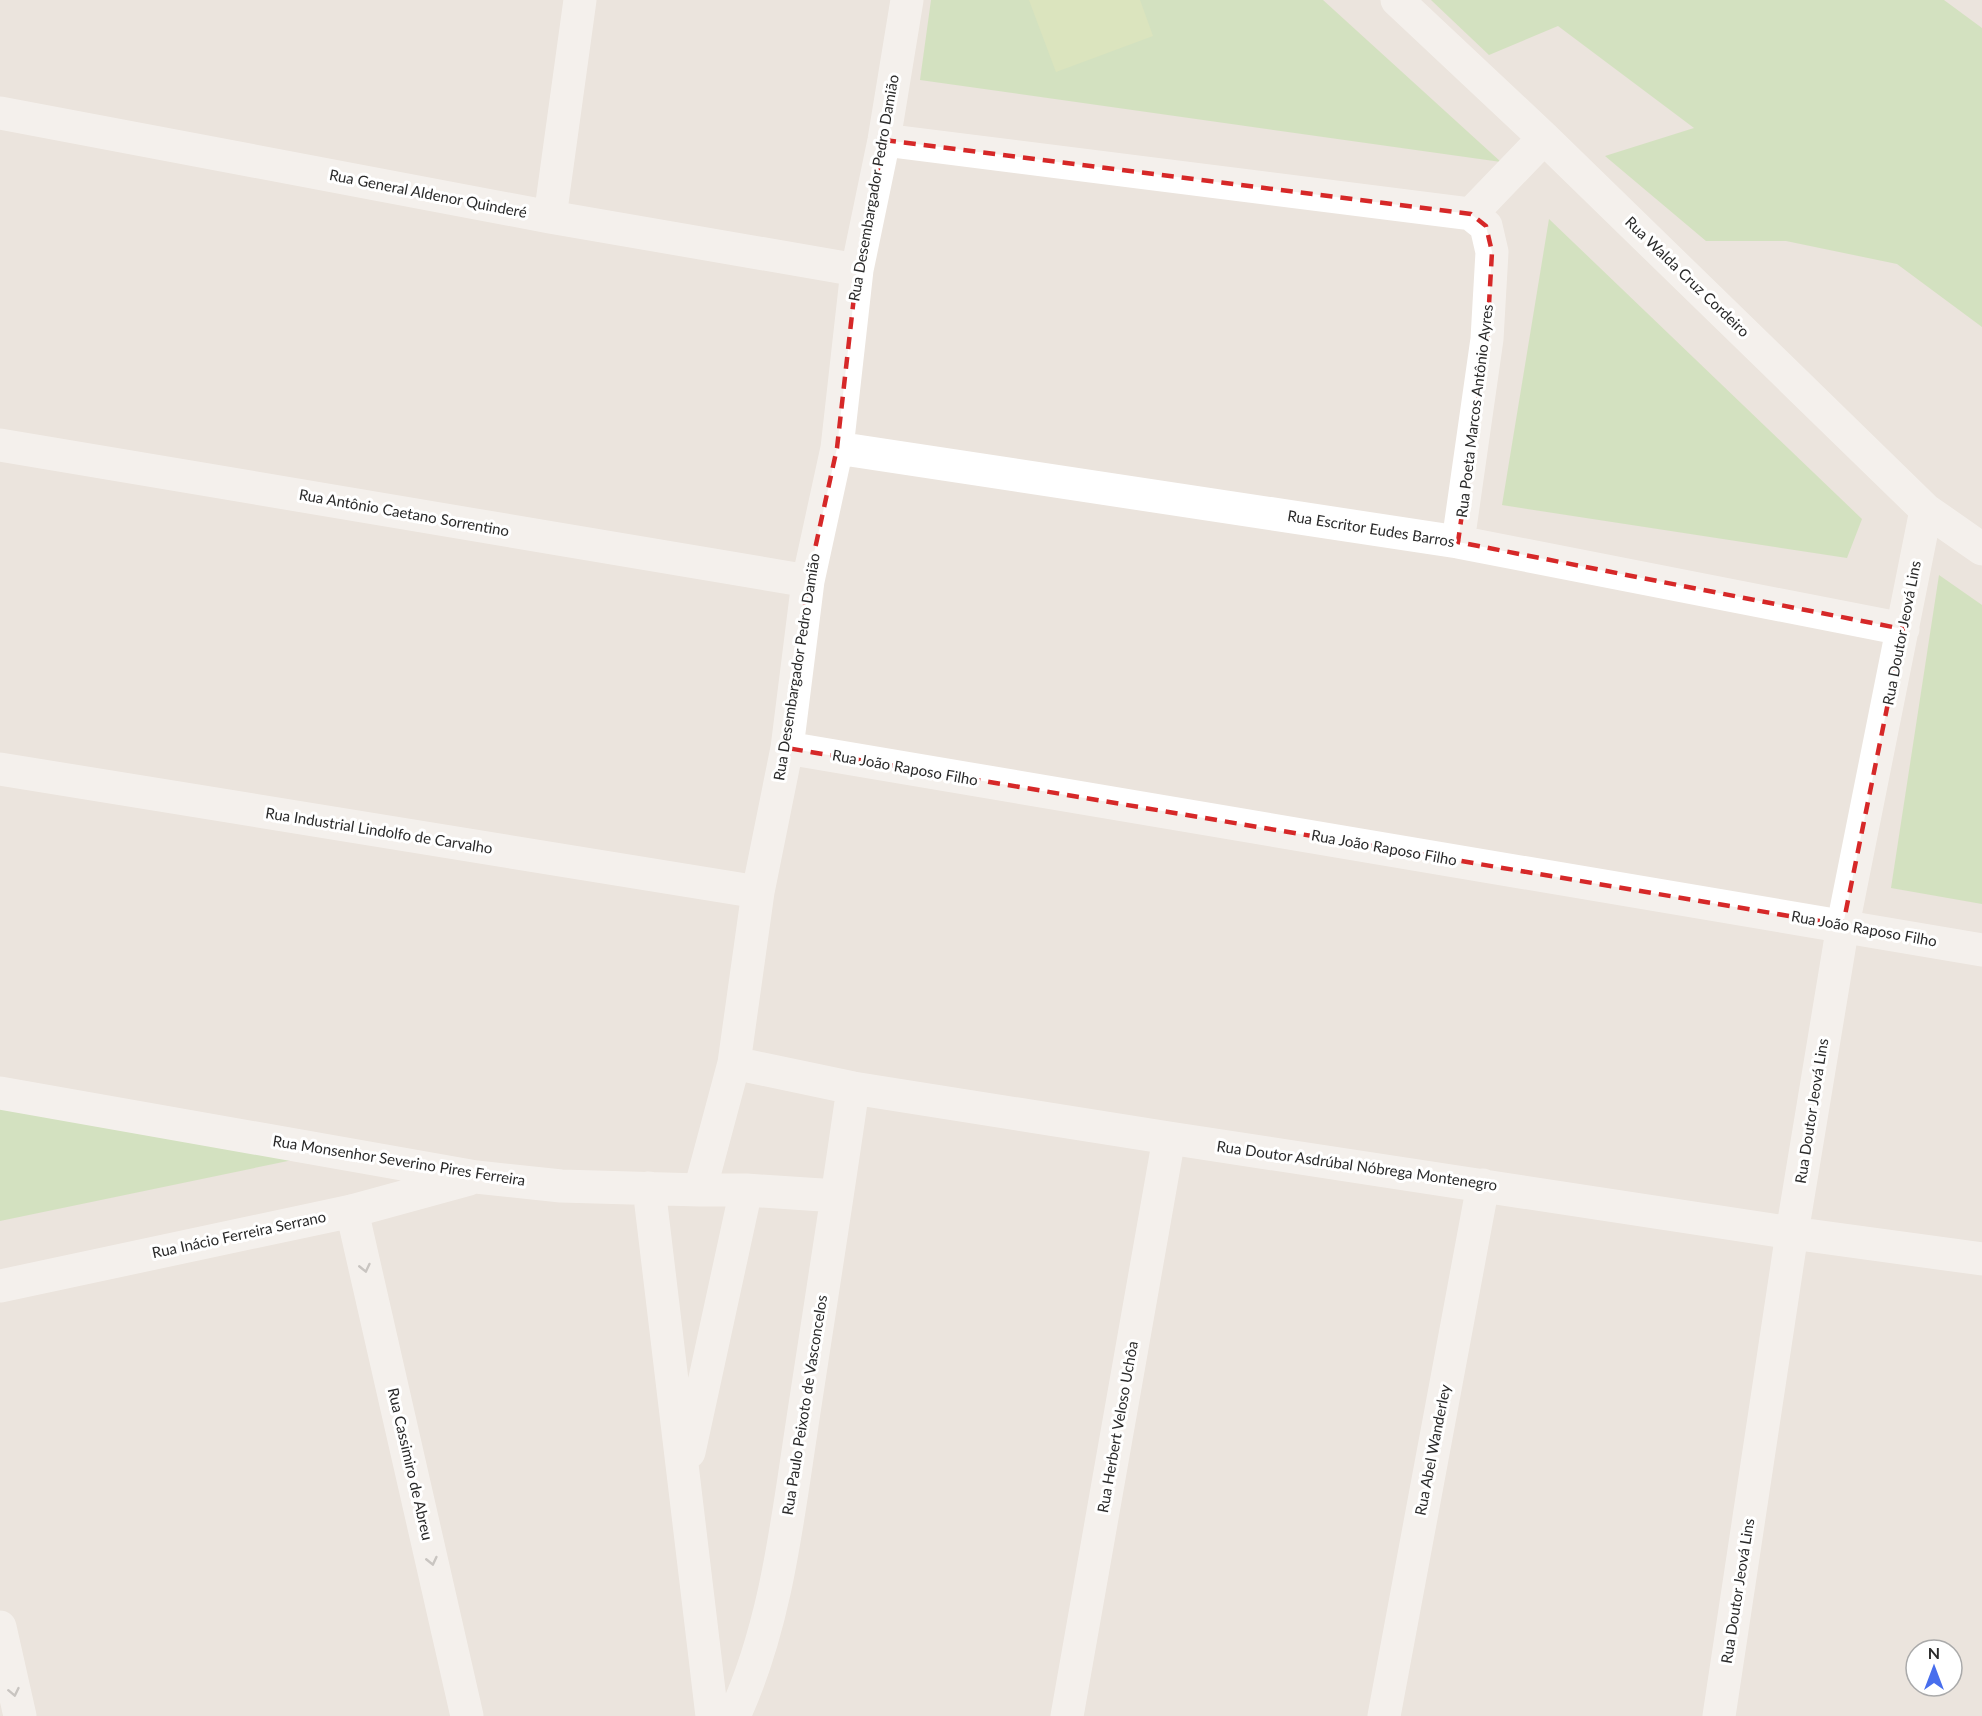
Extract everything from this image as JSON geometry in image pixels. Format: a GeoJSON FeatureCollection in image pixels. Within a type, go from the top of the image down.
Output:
{"type":"FeatureCollection","features":[{"type":"Feature","properties":{"kind":"street"},"geometry":{"type":"LineString","coordinates":[[550,217],[580,0]]}},
{"type":"Feature","properties":{"kind":"street","name":"Rua Desembargador Pedro Damião"},"geometry":{"type":"LineString","coordinates":[[700,1190],[734,1063],[759,892],[787,748],[808,581],[837,448],[857,270],[884,140],[906,0]]}},
{"type":"Feature","properties":{"kind":"street","name":"Rua Walda Cruz Cordeiro"},"geometry":{"type":"LineString","coordinates":[[1396,0],[1544,138],[1926,510],[1982,549]]}},
{"type":"Feature","properties":{"kind":"street","name":"Rua General Aldenor Quinderé"},"geometry":{"type":"LineString","coordinates":[[0,113],[550,217],[857,270]]}},
{"type":"Feature","properties":{"kind":"street"},"geometry":{"type":"LineString","coordinates":[[884,140],[1471,214],[1544,138]]}},
{"type":"Feature","properties":{"kind":"street","name":"Rua Poeta Marcos Antônio Ayres"},"geometry":{"type":"LineString","coordinates":[[1458,542],[1487,339],[1492,252],[1486,226],[1471,214]]}},
{"type":"Feature","properties":{"kind":"street","name":"Rua Antônio Caetano Sorrentino"},"geometry":{"type":"LineString","coordinates":[[0,445],[808,581]]}},
{"type":"Feature","properties":{"kind":"street","name":"Rua Escritor Eudes Barros"},"geometry":{"type":"LineString","coordinates":[[837,448],[1458,542],[1903,629]]}},
{"type":"Feature","properties":{"kind":"street","name":"Rua Doutor Jeová Lins"},"geometry":{"type":"LineString","coordinates":[[1719,1716],[1792,1233],[1843,925],[1926,510]]}},
{"type":"Feature","properties":{"kind":"street","name":"Rua João Raposo Filho"},"geometry":{"type":"LineString","coordinates":[[787,748],[1982,950]]}},
{"type":"Feature","properties":{"kind":"street","name":"Rua Industrial Lindolfo de Carvalho"},"geometry":{"type":"LineString","coordinates":[[0,769],[759,892]]}},
{"type":"Feature","properties":{"kind":"street","name":"Rua Doutor Asdrúbal Nóbrega Montenegro"},"geometry":{"type":"LineString","coordinates":[[734,1063],[853,1088],[1169,1138],[1792,1233],[1982,1259]]}},
{"type":"Feature","properties":{"kind":"street","name":"Rua Paulo Peixoto de Vasconcelos"},"geometry":{"type":"LineString","coordinates":[[734,1716],[746,1690],[771,1612],[853,1088]]}},
{"type":"Feature","properties":{"kind":"street","name":"Rua Monsenhor Severino Pires Ferreira"},"geometry":{"type":"LineString","coordinates":[[0,1093],[476,1177],[561,1186],[746,1190],[837,1196]]}},
{"type":"Feature","properties":{"kind":"street","name":"Rua Herbert Veloso Uchôa"},"geometry":{"type":"LineString","coordinates":[[1067,1716],[1169,1138]]}},
{"type":"Feature","properties":{"kind":"street","name":"Rua Inácio Ferreira Serrano"},"geometry":{"type":"LineString","coordinates":[[0,1286],[352,1211],[476,1177]]}},
{"type":"Feature","properties":{"kind":"street","name":"Rua Abel Wanderley"},"geometry":{"type":"LineString","coordinates":[[1384,1716],[1483,1185]]}},
{"type":"Feature","properties":{"kind":"street"},"geometry":{"type":"LineString","coordinates":[[649,1188],[712,1716]]}},
{"type":"Feature","properties":{"kind":"street"},"geometry":{"type":"LineString","coordinates":[[683,1478],[746,1190]]}},
{"type":"Feature","properties":{"kind":"street","name":"Rua Cassimiro de Abreu"},"geometry":{"type":"LineString","coordinates":[[352,1211],[467,1716]]}},
{"type":"Feature","properties":{"kind":"street"},"geometry":{"type":"LineString","coordinates":[[0,1627],[20,1716]]}},
{"type":"Feature","properties":{"kind":"highlighted area"},"geometry":{"type":"Polygon","coordinates":[[[884,140],[1471,214],[1486,226],[1492,252],[1487,339],[1458,542],[1903,629],[1843,925],[787,748],[808,581],[837,448],[857,270],[884,140]]]}},
{"type":"Feature","properties":{"kind":"green space"},"geometry":{"type":"Polygon","coordinates":[[[931,0],[1323,0],[1501,162],[920,80],[931,0]]]}},
{"type":"Feature","properties":{"kind":"green space"},"geometry":{"type":"Polygon","coordinates":[[[1029,0],[1140,0],[1153,36],[1056,72],[1029,0]]]}},
{"type":"Feature","properties":{"kind":"green space"},"geometry":{"type":"Polygon","coordinates":[[[1431,0],[1944,0],[1982,28],[1982,327],[1897,264],[1786,241],[1706,241],[1605,156],[1694,128],[1558,26],[1489,55],[1431,0]]]}},
{"type":"Feature","properties":{"kind":"green space"},"geometry":{"type":"Polygon","coordinates":[[[1549,219],[1862,519],[1847,558],[1502,505],[1549,219]]]}},
{"type":"Feature","properties":{"kind":"green space"},"geometry":{"type":"Polygon","coordinates":[[[1939,575],[1982,605],[1982,904],[1891,888],[1939,575]]]}},
{"type":"Feature","properties":{"kind":"green space"},"geometry":{"type":"Polygon","coordinates":[[[0,1108],[312,1156],[0,1221],[0,1108]]]}}]}
